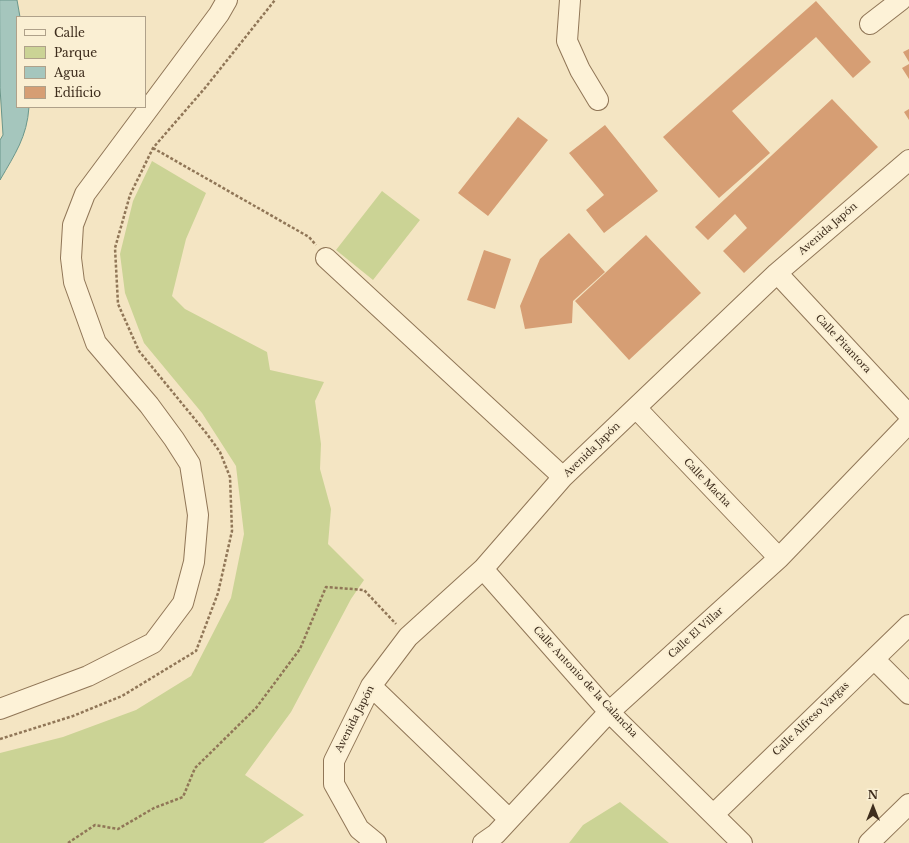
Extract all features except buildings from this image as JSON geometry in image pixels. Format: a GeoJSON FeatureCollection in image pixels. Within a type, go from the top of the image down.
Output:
{"type":"FeatureCollection","features":[{"type":"Feature","properties":{"kind":"street"},"geometry":{"type":"LineString","coordinates":[[0,709],[88,676],[154,643],[183,602],[194,562],[198,515],[190,464],[149,404],[96,343],[81,305],[74,282],[71,258],[73,225],[85,194],[219,14],[227,0]]}},
{"type":"Feature","properties":{"kind":"street"},"geometry":{"type":"LineString","coordinates":[[570,0],[567,41],[580,70],[598,100]]}},
{"type":"Feature","properties":{"kind":"street"},"geometry":{"type":"LineString","coordinates":[[870,24],[901,0]]}},
{"type":"Feature","properties":{"kind":"street","name":"Avenida Japón"},"geometry":{"type":"LineString","coordinates":[[376,843],[359,828],[334,784],[334,761],[370,686],[408,637],[483,569],[563,477],[777,273],[909,160]]}},
{"type":"Feature","properties":{"kind":"street"},"geometry":{"type":"LineString","coordinates":[[326,258],[563,477]]}},
{"type":"Feature","properties":{"kind":"street","name":"Calle Pitantora"},"geometry":{"type":"LineString","coordinates":[[777,273],[909,415]]}},
{"type":"Feature","properties":{"kind":"street","name":"Calle Macha"},"geometry":{"type":"LineString","coordinates":[[636,408],[779,558]]}},
{"type":"Feature","properties":{"kind":"street","name":"Calle El Villar"},"geometry":{"type":"LineString","coordinates":[[483,843],[496,834],[609,712],[779,558],[909,423]]}},
{"type":"Feature","properties":{"kind":"street","name":"Calle Antonio de la Calancha"},"geometry":{"type":"LineString","coordinates":[[483,569],[609,712],[742,843]]}},
{"type":"Feature","properties":{"kind":"street","name":"Calle Alfreso Vargas"},"geometry":{"type":"LineString","coordinates":[[714,814],[909,625]]}},
{"type":"Feature","properties":{"kind":"street"},"geometry":{"type":"LineString","coordinates":[[874,659],[909,694]]}},
{"type":"Feature","properties":{"kind":"street"},"geometry":{"type":"LineString","coordinates":[[370,686],[509,819]]}},
{"type":"Feature","properties":{"kind":"street"},"geometry":{"type":"LineString","coordinates":[[869,843],[909,804]]}},
{"type":"Feature","properties":{"kind":"path"},"geometry":{"type":"LineString","coordinates":[[153,148],[309,237],[326,258]]}},
{"type":"Feature","properties":{"kind":"path"},"geometry":{"type":"LineString","coordinates":[[68,843],[95,825],[118,829],[154,808],[183,797],[195,768],[256,708],[300,649],[326,586],[364,590],[408,637]]}},
{"type":"Feature","properties":{"kind":"green space"},"geometry":{"type":"Polygon","coordinates":[[[152,161],[206,193],[186,239],[172,296],[185,309],[267,352],[270,370],[324,382],[315,401],[321,444],[320,469],[331,509],[328,544],[364,580],[351,599],[291,712],[245,775],[304,815],[263,843],[0,843],[0,753],[63,737],[136,710],[191,676],[231,598],[244,534],[236,466],[202,413],[144,343],[125,293],[120,254],[133,201],[152,161]]]}},
{"type":"Feature","properties":{"kind":"green space"},"geometry":{"type":"Polygon","coordinates":[[[382,191],[420,220],[373,280],[336,250],[382,191]]]}},
{"type":"Feature","properties":{"kind":"green space"},"geometry":{"type":"Polygon","coordinates":[[[620,802],[669,843],[569,843],[583,825],[620,802]]]}},
{"type":"Feature","properties":{"kind":"water"},"geometry":{"type":"Polygon","coordinates":[[[0,0],[17,0],[20,16],[16,16],[16,108],[29,108],[28,118],[19,145],[0,180],[0,140],[3,135],[0,88],[0,0]]]}}]}
